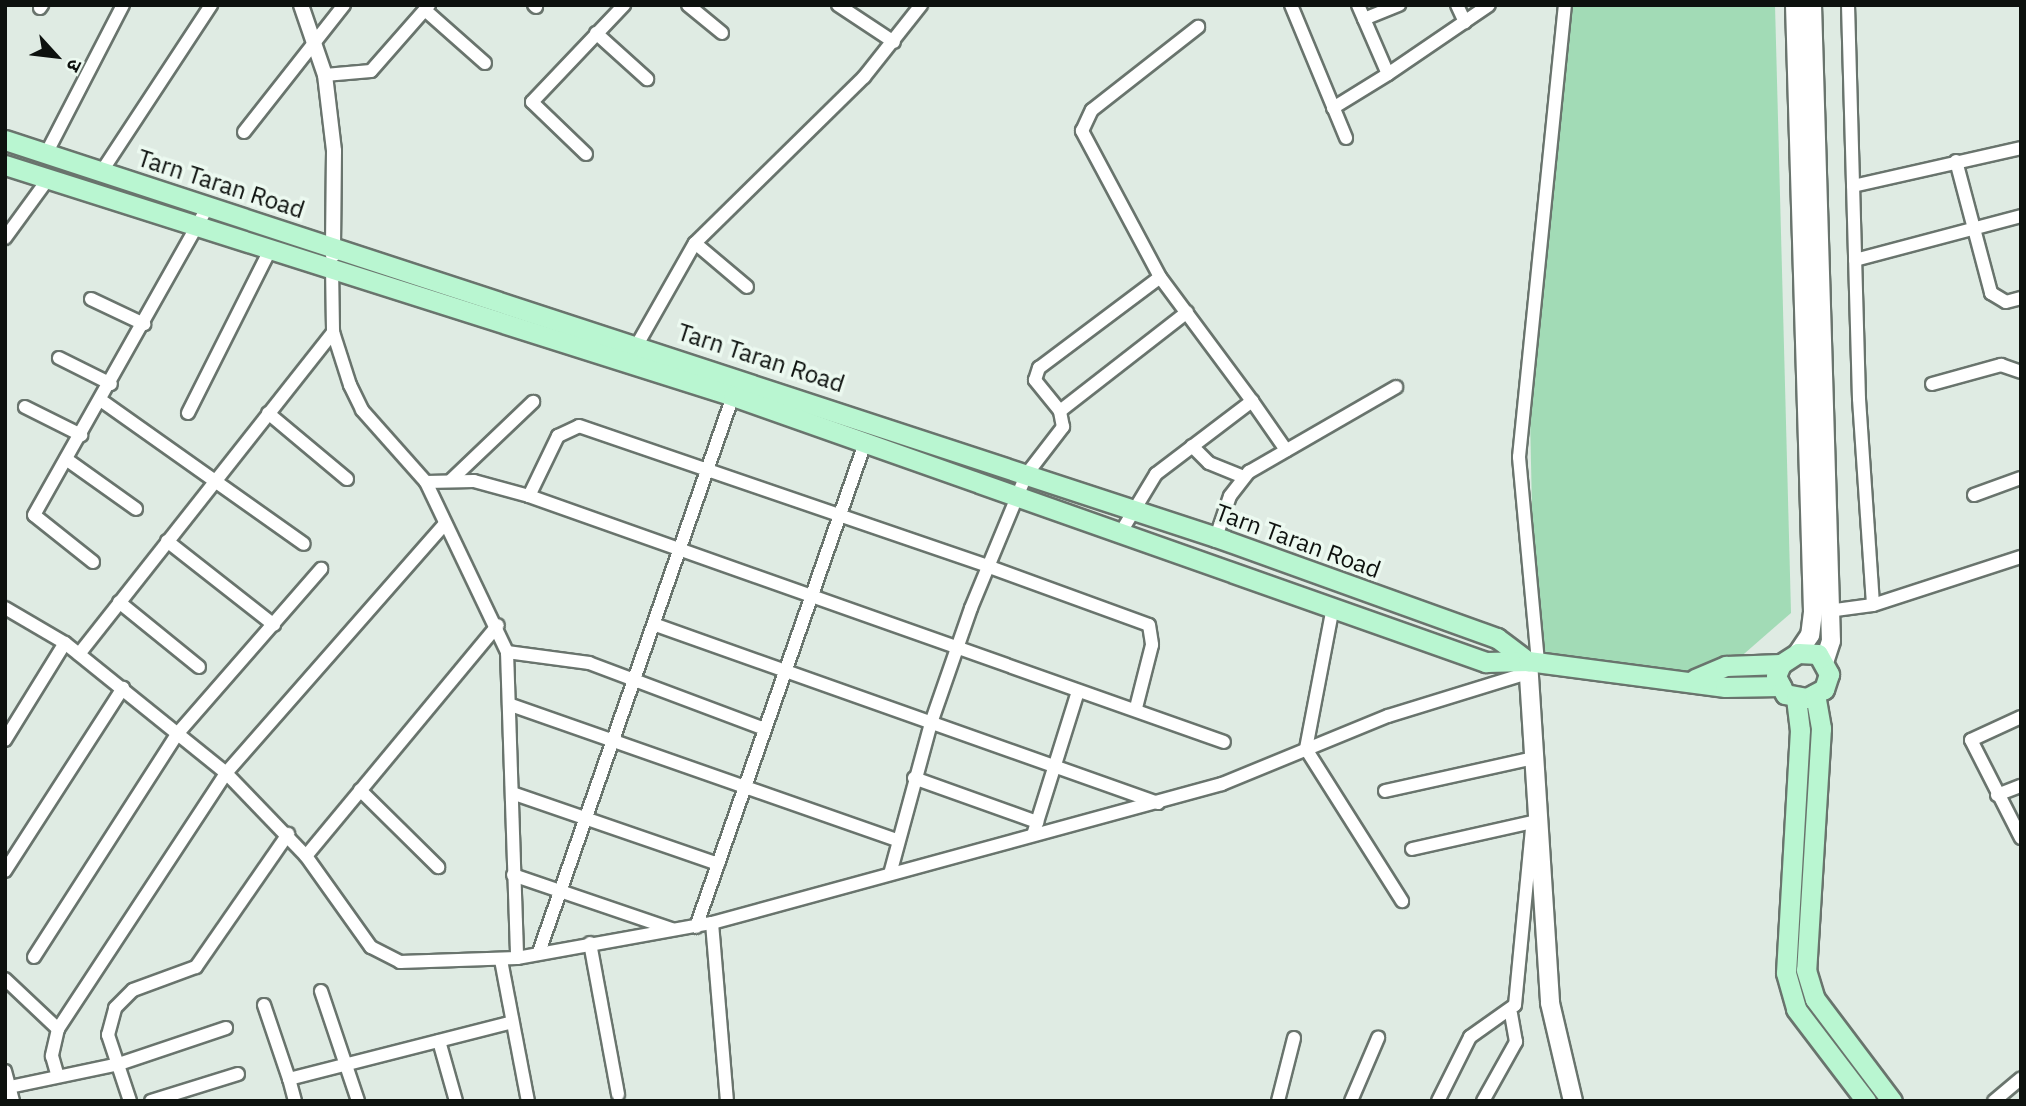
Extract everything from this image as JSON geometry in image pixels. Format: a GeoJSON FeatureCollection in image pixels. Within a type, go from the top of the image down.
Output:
{"type":"FeatureCollection","features":[{"type":"Feature","properties":{"kind":"main road"},"geometry":{"type":"LineString","coordinates":[[1790,659],[1810,635],[1813,611],[1795,5]]}},
{"type":"Feature","properties":{"kind":"main road"},"geometry":{"type":"LineString","coordinates":[[1573,1101],[1550,1003],[1534,802],[1531,665],[1695,679],[1725,687],[1797,693],[1826,681],[1828,611],[1812,5]]}},
{"type":"Feature","properties":{"kind":"main road","name":"Tarn Taran Road"},"geometry":{"type":"LineString","coordinates":[[5,139],[209,205],[333,257],[629,363],[733,396],[1486,662],[1531,665]]}},
{"type":"Feature","properties":{"kind":"main road","name":"Tarn Taran Road"},"geometry":{"type":"LineString","coordinates":[[5,165],[271,248],[333,257],[636,342],[1216,537],[1496,638],[1531,665]]}},
{"type":"Feature","properties":{"kind":"main road"},"geometry":{"type":"LineString","coordinates":[[1695,679],[1726,666],[1790,659],[1825,660]]}},
{"type":"Feature","properties":{"kind":"main road"},"geometry":{"type":"LineString","coordinates":[[1790,659],[1797,693],[1800,730],[1786,973],[1796,1009],[1866,1101]]}},
{"type":"Feature","properties":{"kind":"main road"},"geometry":{"type":"LineString","coordinates":[[1797,693],[1821,728],[1806,970],[1815,999],[1892,1101]]}},
{"type":"Feature","properties":{"kind":"street"},"geometry":{"type":"LineString","coordinates":[[46,154],[123,5]]}},
{"type":"Feature","properties":{"kind":"street"},"geometry":{"type":"LineString","coordinates":[[102,172],[211,5]]}},
{"type":"Feature","properties":{"kind":"street"},"geometry":{"type":"LineString","coordinates":[[300,5],[326,75],[333,332],[362,410],[426,482],[443,526],[498,625],[508,652],[517,958]]}},
{"type":"Feature","properties":{"kind":"street"},"geometry":{"type":"LineString","coordinates":[[244,132],[344,5]]}},
{"type":"Feature","properties":{"kind":"street"},"geometry":{"type":"LineString","coordinates":[[586,154],[533,103],[624,5]]}},
{"type":"Feature","properties":{"kind":"street"},"geometry":{"type":"LineString","coordinates":[[688,5],[722,33]]}},
{"type":"Feature","properties":{"kind":"street"},"geometry":{"type":"LineString","coordinates":[[629,363],[636,342],[695,243],[894,42],[921,5]]}},
{"type":"Feature","properties":{"kind":"street"},"geometry":{"type":"LineString","coordinates":[[1291,5],[1346,138]]}},
{"type":"Feature","properties":{"kind":"street"},"geometry":{"type":"LineString","coordinates":[[1358,5],[1388,74]]}},
{"type":"Feature","properties":{"kind":"street"},"geometry":{"type":"LineString","coordinates":[[1364,19],[1399,5]]}},
{"type":"Feature","properties":{"kind":"street"},"geometry":{"type":"LineString","coordinates":[[1457,5],[1465,22]]}},
{"type":"Feature","properties":{"kind":"street"},"geometry":{"type":"LineString","coordinates":[[1333,108],[1489,5]]}},
{"type":"Feature","properties":{"kind":"street"},"geometry":{"type":"LineString","coordinates":[[5,608],[65,643],[226,773],[306,856],[383,957],[400,962],[517,958],[712,923],[1158,803],[1531,665],[1519,457],[1565,5]]}},
{"type":"Feature","properties":{"kind":"street"},"geometry":{"type":"LineString","coordinates":[[1848,5],[1855,260],[1873,605]]}},
{"type":"Feature","properties":{"kind":"street"},"geometry":{"type":"LineString","coordinates":[[841,6],[894,42]]}},
{"type":"Feature","properties":{"kind":"street"},"geometry":{"type":"LineString","coordinates":[[326,75],[371,71],[427,8],[485,63]]}},
{"type":"Feature","properties":{"kind":"street"},"geometry":{"type":"LineString","coordinates":[[1198,27],[1092,110],[1082,131],[1160,277],[1286,450]]}},
{"type":"Feature","properties":{"kind":"street"},"geometry":{"type":"LineString","coordinates":[[596,33],[647,79]]}},
{"type":"Feature","properties":{"kind":"street"},"geometry":{"type":"LineString","coordinates":[[1853,186],[2021,148]]}},
{"type":"Feature","properties":{"kind":"street"},"geometry":{"type":"LineString","coordinates":[[1956,161],[1994,298],[2021,298]]}},
{"type":"Feature","properties":{"kind":"street"},"geometry":{"type":"LineString","coordinates":[[5,239],[48,179]]}},
{"type":"Feature","properties":{"kind":"street"},"geometry":{"type":"LineString","coordinates":[[93,562],[34,515],[102,401],[209,205]]}},
{"type":"Feature","properties":{"kind":"street"},"geometry":{"type":"LineString","coordinates":[[1855,260],[2021,216]]}},
{"type":"Feature","properties":{"kind":"street"},"geometry":{"type":"LineString","coordinates":[[695,243],[747,287]]}},
{"type":"Feature","properties":{"kind":"street"},"geometry":{"type":"LineString","coordinates":[[187,412],[271,248]]}},
{"type":"Feature","properties":{"kind":"street"},"geometry":{"type":"LineString","coordinates":[[890,874],[930,723],[987,566],[1026,475],[1063,426],[1059,411],[1035,380],[1038,369],[1160,277]]}},
{"type":"Feature","properties":{"kind":"street"},"geometry":{"type":"LineString","coordinates":[[91,299],[144,324]]}},
{"type":"Feature","properties":{"kind":"street"},"geometry":{"type":"LineString","coordinates":[[1059,411],[1187,312]]}},
{"type":"Feature","properties":{"kind":"street"},"geometry":{"type":"LineString","coordinates":[[79,654],[333,332]]}},
{"type":"Feature","properties":{"kind":"street"},"geometry":{"type":"LineString","coordinates":[[59,358],[111,384]]}},
{"type":"Feature","properties":{"kind":"street"},"geometry":{"type":"LineString","coordinates":[[1932,384],[2001,365],[2021,372]]}},
{"type":"Feature","properties":{"kind":"street"},"geometry":{"type":"LineString","coordinates":[[1216,537],[1243,477],[1396,387]]}},
{"type":"Feature","properties":{"kind":"street"},"geometry":{"type":"LineString","coordinates":[[539,953],[611,742],[656,625],[733,396]]}},
{"type":"Feature","properties":{"kind":"street"},"geometry":{"type":"LineString","coordinates":[[102,401],[304,544]]}},
{"type":"Feature","properties":{"kind":"street"},"geometry":{"type":"LineString","coordinates":[[1121,532],[1131,509],[1156,474],[1252,401]]}},
{"type":"Feature","properties":{"kind":"street"},"geometry":{"type":"LineString","coordinates":[[450,481],[533,402]]}},
{"type":"Feature","properties":{"kind":"street"},"geometry":{"type":"LineString","coordinates":[[25,407],[81,435]]}},
{"type":"Feature","properties":{"kind":"street"},"geometry":{"type":"LineString","coordinates":[[268,414],[347,479]]}},
{"type":"Feature","properties":{"kind":"street"},"geometry":{"type":"LineString","coordinates":[[529,496],[568,426],[707,470],[987,566],[1149,625],[1152,645],[1136,708]]}},
{"type":"Feature","properties":{"kind":"street"},"geometry":{"type":"LineString","coordinates":[[696,926],[784,673],[842,518],[865,443]]}},
{"type":"Feature","properties":{"kind":"street"},"geometry":{"type":"LineString","coordinates":[[1192,446],[1209,463],[1243,477]]}},
{"type":"Feature","properties":{"kind":"street"},"geometry":{"type":"LineString","coordinates":[[66,459],[136,509]]}},
{"type":"Feature","properties":{"kind":"street"},"geometry":{"type":"LineString","coordinates":[[1974,495],[2021,478]]}},
{"type":"Feature","properties":{"kind":"street"},"geometry":{"type":"LineString","coordinates":[[426,482],[450,481],[529,496],[682,548],[1078,691],[1136,708],[1224,742]]}},
{"type":"Feature","properties":{"kind":"street"},"geometry":{"type":"LineString","coordinates":[[57,1074],[52,1056],[58,1029],[226,773],[443,526]]}},
{"type":"Feature","properties":{"kind":"street"},"geometry":{"type":"LineString","coordinates":[[167,541],[274,625]]}},
{"type":"Feature","properties":{"kind":"street"},"geometry":{"type":"LineString","coordinates":[[1828,611],[1873,605],[2021,557]]}},
{"type":"Feature","properties":{"kind":"street"},"geometry":{"type":"LineString","coordinates":[[34,957],[178,733],[321,569]]}},
{"type":"Feature","properties":{"kind":"street"},"geometry":{"type":"LineString","coordinates":[[119,602],[199,667]]}},
{"type":"Feature","properties":{"kind":"street"},"geometry":{"type":"LineString","coordinates":[[1333,607],[1306,749],[1402,901]]}},
{"type":"Feature","properties":{"kind":"street"},"geometry":{"type":"LineString","coordinates":[[306,856],[498,625]]}},
{"type":"Feature","properties":{"kind":"street"},"geometry":{"type":"LineString","coordinates":[[656,625],[784,673],[1158,803]]}},
{"type":"Feature","properties":{"kind":"street"},"geometry":{"type":"LineString","coordinates":[[5,740],[65,643]]}},
{"type":"Feature","properties":{"kind":"street"},"geometry":{"type":"LineString","coordinates":[[508,652],[561,655],[635,679],[765,729]]}},
{"type":"Feature","properties":{"kind":"street"},"geometry":{"type":"LineString","coordinates":[[5,871],[123,688]]}},
{"type":"Feature","properties":{"kind":"street"},"geometry":{"type":"LineString","coordinates":[[1033,835],[1078,691]]}},
{"type":"Feature","properties":{"kind":"street"},"geometry":{"type":"LineString","coordinates":[[511,705],[897,840]]}},
{"type":"Feature","properties":{"kind":"street"},"geometry":{"type":"LineString","coordinates":[[2021,717],[1971,740],[2021,838]]}},
{"type":"Feature","properties":{"kind":"street"},"geometry":{"type":"LineString","coordinates":[[1385,791],[1534,758]]}},
{"type":"Feature","properties":{"kind":"street"},"geometry":{"type":"LineString","coordinates":[[914,778],[1037,822]]}},
{"type":"Feature","properties":{"kind":"street"},"geometry":{"type":"LineString","coordinates":[[1997,795],[2021,786]]}},
{"type":"Feature","properties":{"kind":"street"},"geometry":{"type":"LineString","coordinates":[[360,789],[438,867]]}},
{"type":"Feature","properties":{"kind":"street"},"geometry":{"type":"LineString","coordinates":[[512,793],[718,863]]}},
{"type":"Feature","properties":{"kind":"street"},"geometry":{"type":"LineString","coordinates":[[1483,1101],[1516,1042],[1511,1013],[1534,802]]}},
{"type":"Feature","properties":{"kind":"street"},"geometry":{"type":"LineString","coordinates":[[1412,849],[1533,822]]}},
{"type":"Feature","properties":{"kind":"street"},"geometry":{"type":"LineString","coordinates":[[130,1101],[108,1035],[115,1008],[133,990],[196,967],[288,835]]}},
{"type":"Feature","properties":{"kind":"street"},"geometry":{"type":"LineString","coordinates":[[513,875],[561,888],[674,930]]}},
{"type":"Feature","properties":{"kind":"street"},"geometry":{"type":"LineString","coordinates":[[712,923],[727,1101]]}},
{"type":"Feature","properties":{"kind":"street"},"geometry":{"type":"LineString","coordinates":[[590,943],[618,1094]]}},
{"type":"Feature","properties":{"kind":"street"},"geometry":{"type":"LineString","coordinates":[[501,960],[528,1101]]}},
{"type":"Feature","properties":{"kind":"street"},"geometry":{"type":"LineString","coordinates":[[5,979],[58,1029]]}},
{"type":"Feature","properties":{"kind":"street"},"geometry":{"type":"LineString","coordinates":[[321,990],[358,1101]]}},
{"type":"Feature","properties":{"kind":"street"},"geometry":{"type":"LineString","coordinates":[[264,1005],[295,1101]]}},
{"type":"Feature","properties":{"kind":"street"},"geometry":{"type":"LineString","coordinates":[[1438,1101],[1470,1037],[1511,1013]]}},
{"type":"Feature","properties":{"kind":"street"},"geometry":{"type":"LineString","coordinates":[[289,1079],[512,1023]]}},
{"type":"Feature","properties":{"kind":"street"},"geometry":{"type":"LineString","coordinates":[[8,1088],[57,1074],[119,1064],[226,1028]]}},
{"type":"Feature","properties":{"kind":"street"},"geometry":{"type":"LineString","coordinates":[[1278,1101],[1294,1038]]}},
{"type":"Feature","properties":{"kind":"street"},"geometry":{"type":"LineString","coordinates":[[1351,1101],[1377,1038]]}},
{"type":"Feature","properties":{"kind":"street"},"geometry":{"type":"LineString","coordinates":[[439,1041],[456,1101]]}},
{"type":"Feature","properties":{"kind":"street"},"geometry":{"type":"LineString","coordinates":[[5,1071],[13,1101]]}},
{"type":"Feature","properties":{"kind":"street"},"geometry":{"type":"LineString","coordinates":[[152,1101],[238,1074]]}},
{"type":"Feature","properties":{"kind":"street"},"geometry":{"type":"LineString","coordinates":[[1994,1101],[2021,1078]]}},
{"type":"Feature","properties":{"kind":"green space"},"geometry":{"type":"Polygon","coordinates":[[[1563,5],[1775,5],[1791,613],[1729,667],[1657,679],[1535,649],[1529,369],[1563,5]]]}}]}
